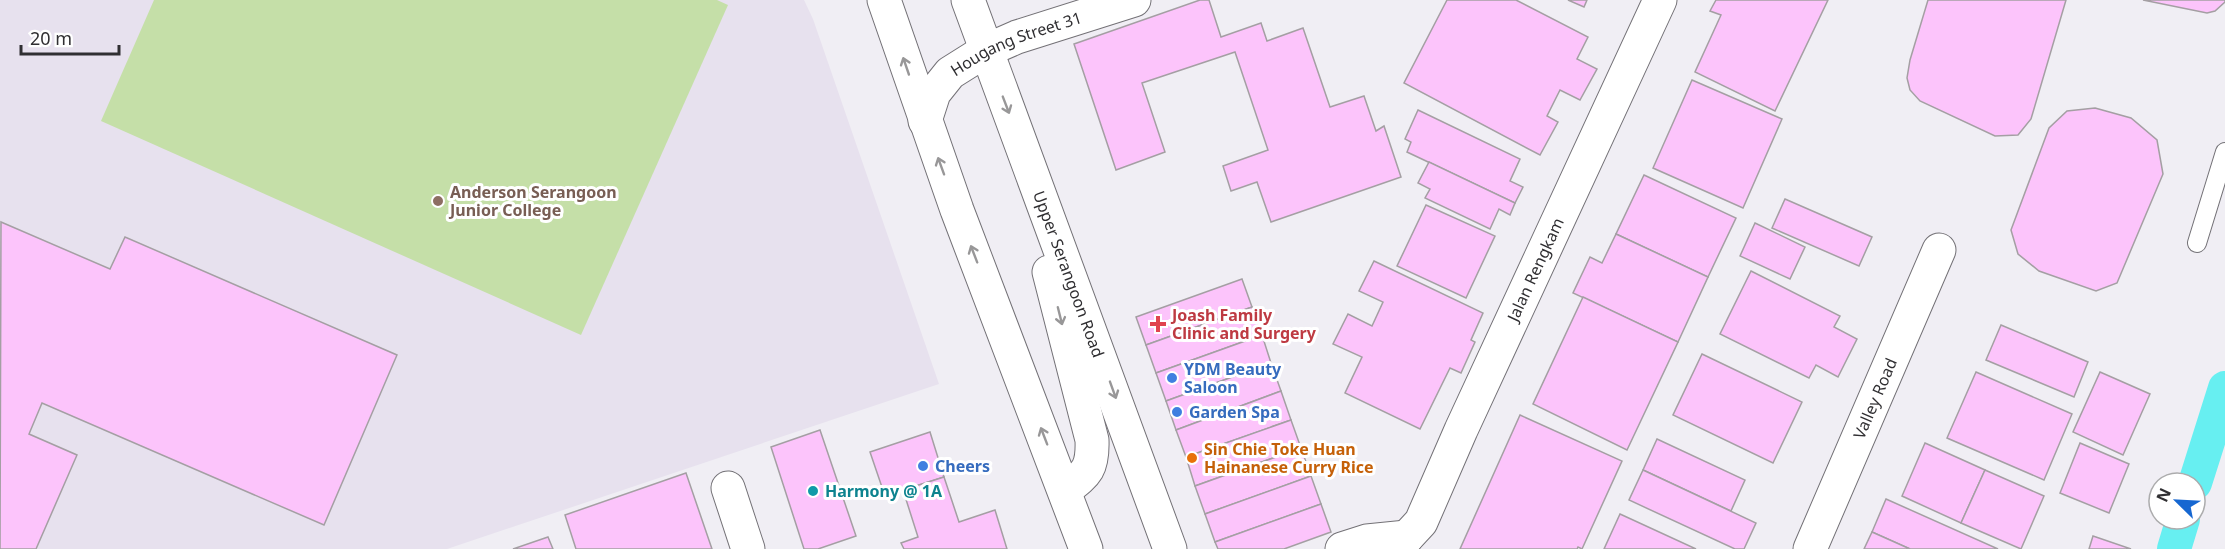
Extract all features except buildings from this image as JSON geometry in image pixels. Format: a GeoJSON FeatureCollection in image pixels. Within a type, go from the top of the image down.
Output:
{"type":"FeatureCollection","features":[{"type":"Feature","properties":{"kind":"main road"},"geometry":{"type":"LineString","coordinates":[[884,0],[925,121],[1086,549]]}},
{"type":"Feature","properties":{"kind":"main road","name":"Upper Serangoon Road"},"geometry":{"type":"LineString","coordinates":[[968,0],[1170,549]]}},
{"type":"Feature","properties":{"kind":"main road","name":"Hougang Street 31"},"geometry":{"type":"LineString","coordinates":[[925,121],[934,93],[950,73],[985,51],[1017,37],[1134,0]]}},
{"type":"Feature","properties":{"kind":"main road","name":"Jalan Rengkam"},"geometry":{"type":"LineString","coordinates":[[1342,549],[1367,541],[1401,543],[1421,522],[1461,430],[1660,0]]}},
{"type":"Feature","properties":{"kind":"main road"},"geometry":{"type":"LineString","coordinates":[[1041,198],[1038,216],[1041,232],[1092,440],[1092,458],[1085,474],[1065,490]]}},
{"type":"Feature","properties":{"kind":"main road","name":"Valley Road"},"geometry":{"type":"LineString","coordinates":[[1810,549],[1939,250]]}},
{"type":"Feature","properties":{"kind":"main road"},"geometry":{"type":"LineString","coordinates":[[728,488],[748,549]]}},
{"type":"Feature","properties":{"kind":"lane"},"geometry":{"type":"LineString","coordinates":[[2197,243],[2225,152]]}},
{"type":"Feature","properties":{"kind":"shaded area","name":"Anderson Serangoon Junior College"},"geometry":{"type":"Polygon","coordinates":[[[0,0],[804,0],[813,19],[939,384],[447,549],[0,549],[0,0]]]}},
{"type":"Feature","properties":{"kind":"green space"},"geometry":{"type":"Polygon","coordinates":[[[154,0],[717,0],[728,5],[581,335],[101,121],[154,0]]]}},
{"type":"Feature","properties":{"kind":"waterway"},"geometry":{"type":"LineString","coordinates":[[2199,471],[2225,388]]}},
{"type":"Feature","properties":{"kind":"waterway"},"geometry":{"type":"LineString","coordinates":[[2174,549],[2179,531]]}},
{"type":"Feature","properties":{"kind":"place","name":"Anderson Serangoon Junior College"},"geometry":{"type":"Point","coordinates":[438,201]}},
{"type":"Feature","properties":{"kind":"place","name":"Joash Family Clinic and Surgery"},"geometry":{"type":"Point","coordinates":[1158,324]}},
{"type":"Feature","properties":{"kind":"place","name":"YDM Beauty Saloon"},"geometry":{"type":"Point","coordinates":[1172,378]}},
{"type":"Feature","properties":{"kind":"place","name":"Garden Spa"},"geometry":{"type":"Point","coordinates":[1177,412]}},
{"type":"Feature","properties":{"kind":"place","name":"Sin Chie Toke Huan Hainanese Curry Rice"},"geometry":{"type":"Point","coordinates":[1192,458]}},
{"type":"Feature","properties":{"kind":"place","name":"Cheers"},"geometry":{"type":"Point","coordinates":[923,466]}},
{"type":"Feature","properties":{"kind":"place","name":"Harmony @ 1A"},"geometry":{"type":"Point","coordinates":[813,491]}}]}
